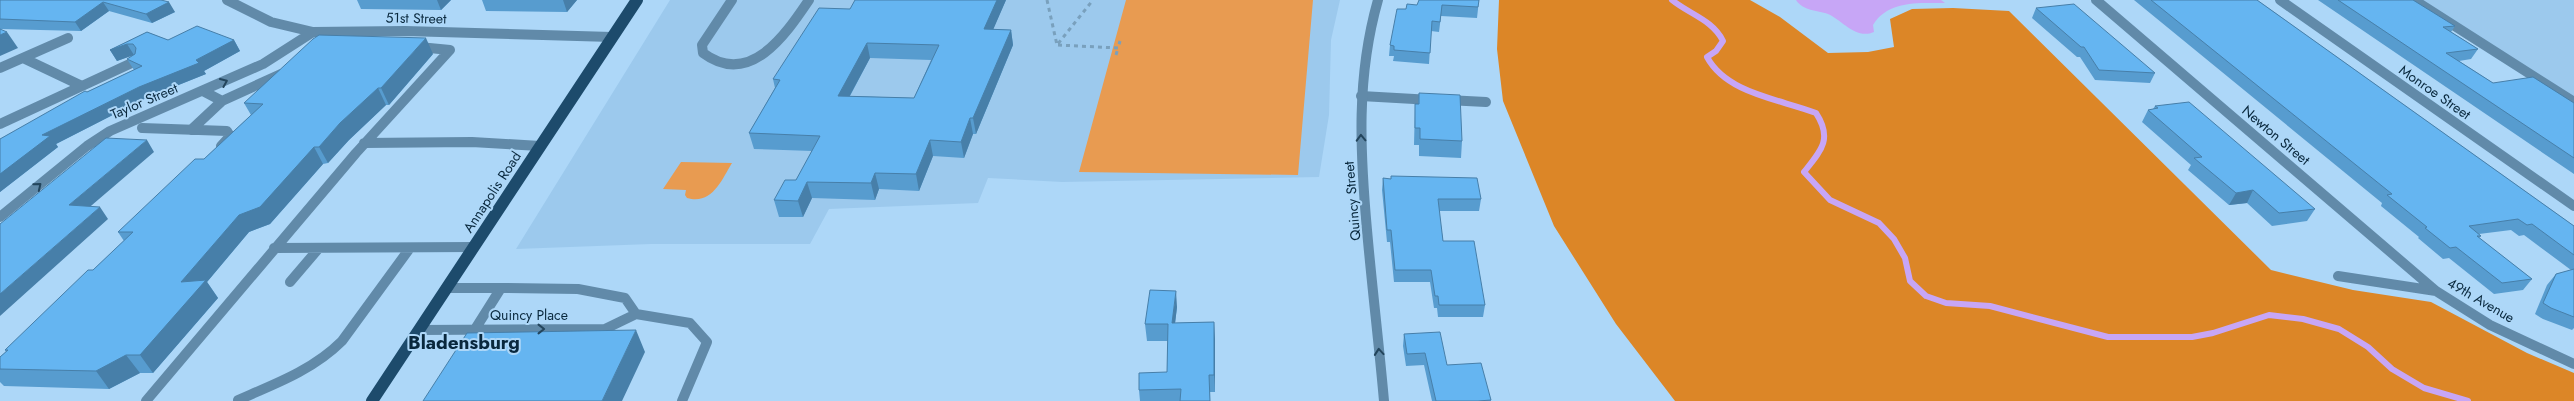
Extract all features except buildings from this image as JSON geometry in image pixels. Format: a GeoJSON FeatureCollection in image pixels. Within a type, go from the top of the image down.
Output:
{"type":"FeatureCollection","features":[{"type":"Feature","properties":{"kind":"main road","name":"Annapolis Road"},"geometry":{"type":"LineString","coordinates":[[372,401],[636,0]]}},
{"type":"Feature","properties":{"kind":"street","name":"51st Street"},"geometry":{"type":"LineString","coordinates":[[227,0],[271,22],[297,30],[313,32],[441,32],[612,37]]}},
{"type":"Feature","properties":{"kind":"street"},"geometry":{"type":"LineString","coordinates":[[732,0],[702,44],[703,53],[712,60],[723,63],[748,61],[771,51],[782,40],[809,0]]}},
{"type":"Feature","properties":{"kind":"street","name":"Quincy Street"},"geometry":{"type":"LineString","coordinates":[[1378,0],[1366,44],[1361,96],[1364,188],[1384,401]]}},
{"type":"Feature","properties":{"kind":"street","name":"Newton Street"},"geometry":{"type":"LineString","coordinates":[[2096,0],[2436,292]]}},
{"type":"Feature","properties":{"kind":"street","name":"Monroe Street"},"geometry":{"type":"LineString","coordinates":[[2280,0],[2574,206]]}},
{"type":"Feature","properties":{"kind":"street"},"geometry":{"type":"LineString","coordinates":[[2414,0],[2574,102]]}},
{"type":"Feature","properties":{"kind":"street","name":"Taylor Street"},"geometry":{"type":"LineString","coordinates":[[0,217],[87,146],[110,131],[203,91],[285,52],[313,32]]}},
{"type":"Feature","properties":{"kind":"street"},"geometry":{"type":"LineString","coordinates":[[0,68],[68,38]]}},
{"type":"Feature","properties":{"kind":"street"},"geometry":{"type":"LineString","coordinates":[[146,401],[364,143],[450,50],[406,46]]}},
{"type":"Feature","properties":{"kind":"street"},"geometry":{"type":"LineString","coordinates":[[23,58],[82,86]]}},
{"type":"Feature","properties":{"kind":"street"},"geometry":{"type":"LineString","coordinates":[[0,124],[136,61]]}},
{"type":"Feature","properties":{"kind":"street"},"geometry":{"type":"LineString","coordinates":[[191,130],[222,102],[276,77],[292,66]]}},
{"type":"Feature","properties":{"kind":"street"},"geometry":{"type":"LineString","coordinates":[[203,91],[222,102]]}},
{"type":"Feature","properties":{"kind":"street"},"geometry":{"type":"LineString","coordinates":[[1361,96],[1486,102]]}},
{"type":"Feature","properties":{"kind":"street"},"geometry":{"type":"LineString","coordinates":[[142,128],[227,131],[230,136],[215,152]]}},
{"type":"Feature","properties":{"kind":"street"},"geometry":{"type":"LineString","coordinates":[[364,143],[472,142],[540,146]]}},
{"type":"Feature","properties":{"kind":"street"},"geometry":{"type":"LineString","coordinates":[[274,248],[474,247]]}},
{"type":"Feature","properties":{"kind":"street"},"geometry":{"type":"LineString","coordinates":[[290,282],[319,248]]}},
{"type":"Feature","properties":{"kind":"street"},"geometry":{"type":"LineString","coordinates":[[238,400],[308,368],[329,355],[342,341],[410,248]]}},
{"type":"Feature","properties":{"kind":"street","name":"49th Avenue"},"geometry":{"type":"LineString","coordinates":[[2338,276],[2436,292],[2490,325],[2574,364]]}},
{"type":"Feature","properties":{"kind":"street","name":"Quincy Place"},"geometry":{"type":"LineString","coordinates":[[419,330],[605,330],[636,314],[625,298],[578,289],[446,288]]}},
{"type":"Feature","properties":{"kind":"street"},"geometry":{"type":"LineString","coordinates":[[465,345],[501,288]]}},
{"type":"Feature","properties":{"kind":"street"},"geometry":{"type":"LineString","coordinates":[[636,314],[690,323],[707,342],[682,401]]}},
{"type":"Feature","properties":{"kind":"path"},"geometry":{"type":"LineString","coordinates":[[1047,0],[1057,45]]}},
{"type":"Feature","properties":{"kind":"path"},"geometry":{"type":"LineString","coordinates":[[1057,45],[1093,0]]}},
{"type":"Feature","properties":{"kind":"path"},"geometry":{"type":"LineString","coordinates":[[1116,55],[1120,41]]}},
{"type":"Feature","properties":{"kind":"path"},"geometry":{"type":"LineString","coordinates":[[1057,45],[1118,48]]}},
{"type":"Feature","properties":{"kind":"shaded area"},"geometry":{"type":"Polygon","coordinates":[[[670,0],[1340,0],[1331,40],[1329,115],[1319,177],[1062,182],[988,178],[978,203],[829,209],[810,244],[651,244],[516,249],[670,0]]]}},
{"type":"Feature","properties":{"kind":"shaded area"},"geometry":{"type":"Polygon","coordinates":[[[1126,0],[1313,0],[1298,175],[1079,172],[1126,0]]]}},
{"type":"Feature","properties":{"kind":"shaded area"},"geometry":{"type":"Polygon","coordinates":[[[1499,0],[1750,0],[1780,17],[1828,53],[1868,52],[1894,47],[1890,19],[1912,9],[1953,8],[2009,11],[2271,270],[2353,290],[2431,302],[2527,353],[2574,373],[2574,401],[1675,401],[1616,324],[1554,226],[1503,101],[1497,49],[1499,0]]]}},
{"type":"Feature","properties":{"kind":"shaded area"},"geometry":{"type":"Polygon","coordinates":[[[1796,0],[1941,0],[1945,3],[1915,3],[1896,7],[1879,17],[1873,25],[1874,32],[1867,34],[1849,28],[1828,14],[1806,8],[1796,0]]]}},
{"type":"Feature","properties":{"kind":"shaded area"},"geometry":{"type":"Polygon","coordinates":[[[2414,0],[2574,0],[2574,102],[2414,0]]]}},
{"type":"Feature","properties":{"kind":"shaded area"},"geometry":{"type":"Polygon","coordinates":[[[681,162],[732,163],[715,190],[703,198],[696,199],[687,198],[685,195],[686,190],[663,189],[681,162]]]}},
{"type":"Feature","properties":{"kind":"waterway"},"geometry":{"type":"LineString","coordinates":[[1672,0],[1707,22],[1719,34],[1723,41],[1716,51],[1707,57],[1727,79],[1755,94],[1816,113],[1824,130],[1823,144],[1804,172],[1830,200],[1879,223],[1894,239],[1905,258],[1910,281],[1926,296],[1946,303],[1990,306],[2108,337],[2192,337],[2213,333],[2269,315],[2303,319],[2339,329],[2368,347],[2392,369],[2424,388],[2468,401]]}},
{"type":"Feature","properties":{"kind":"district","name":"Bladensburg"},"geometry":{"type":"Point","coordinates":[464,342]}}]}
